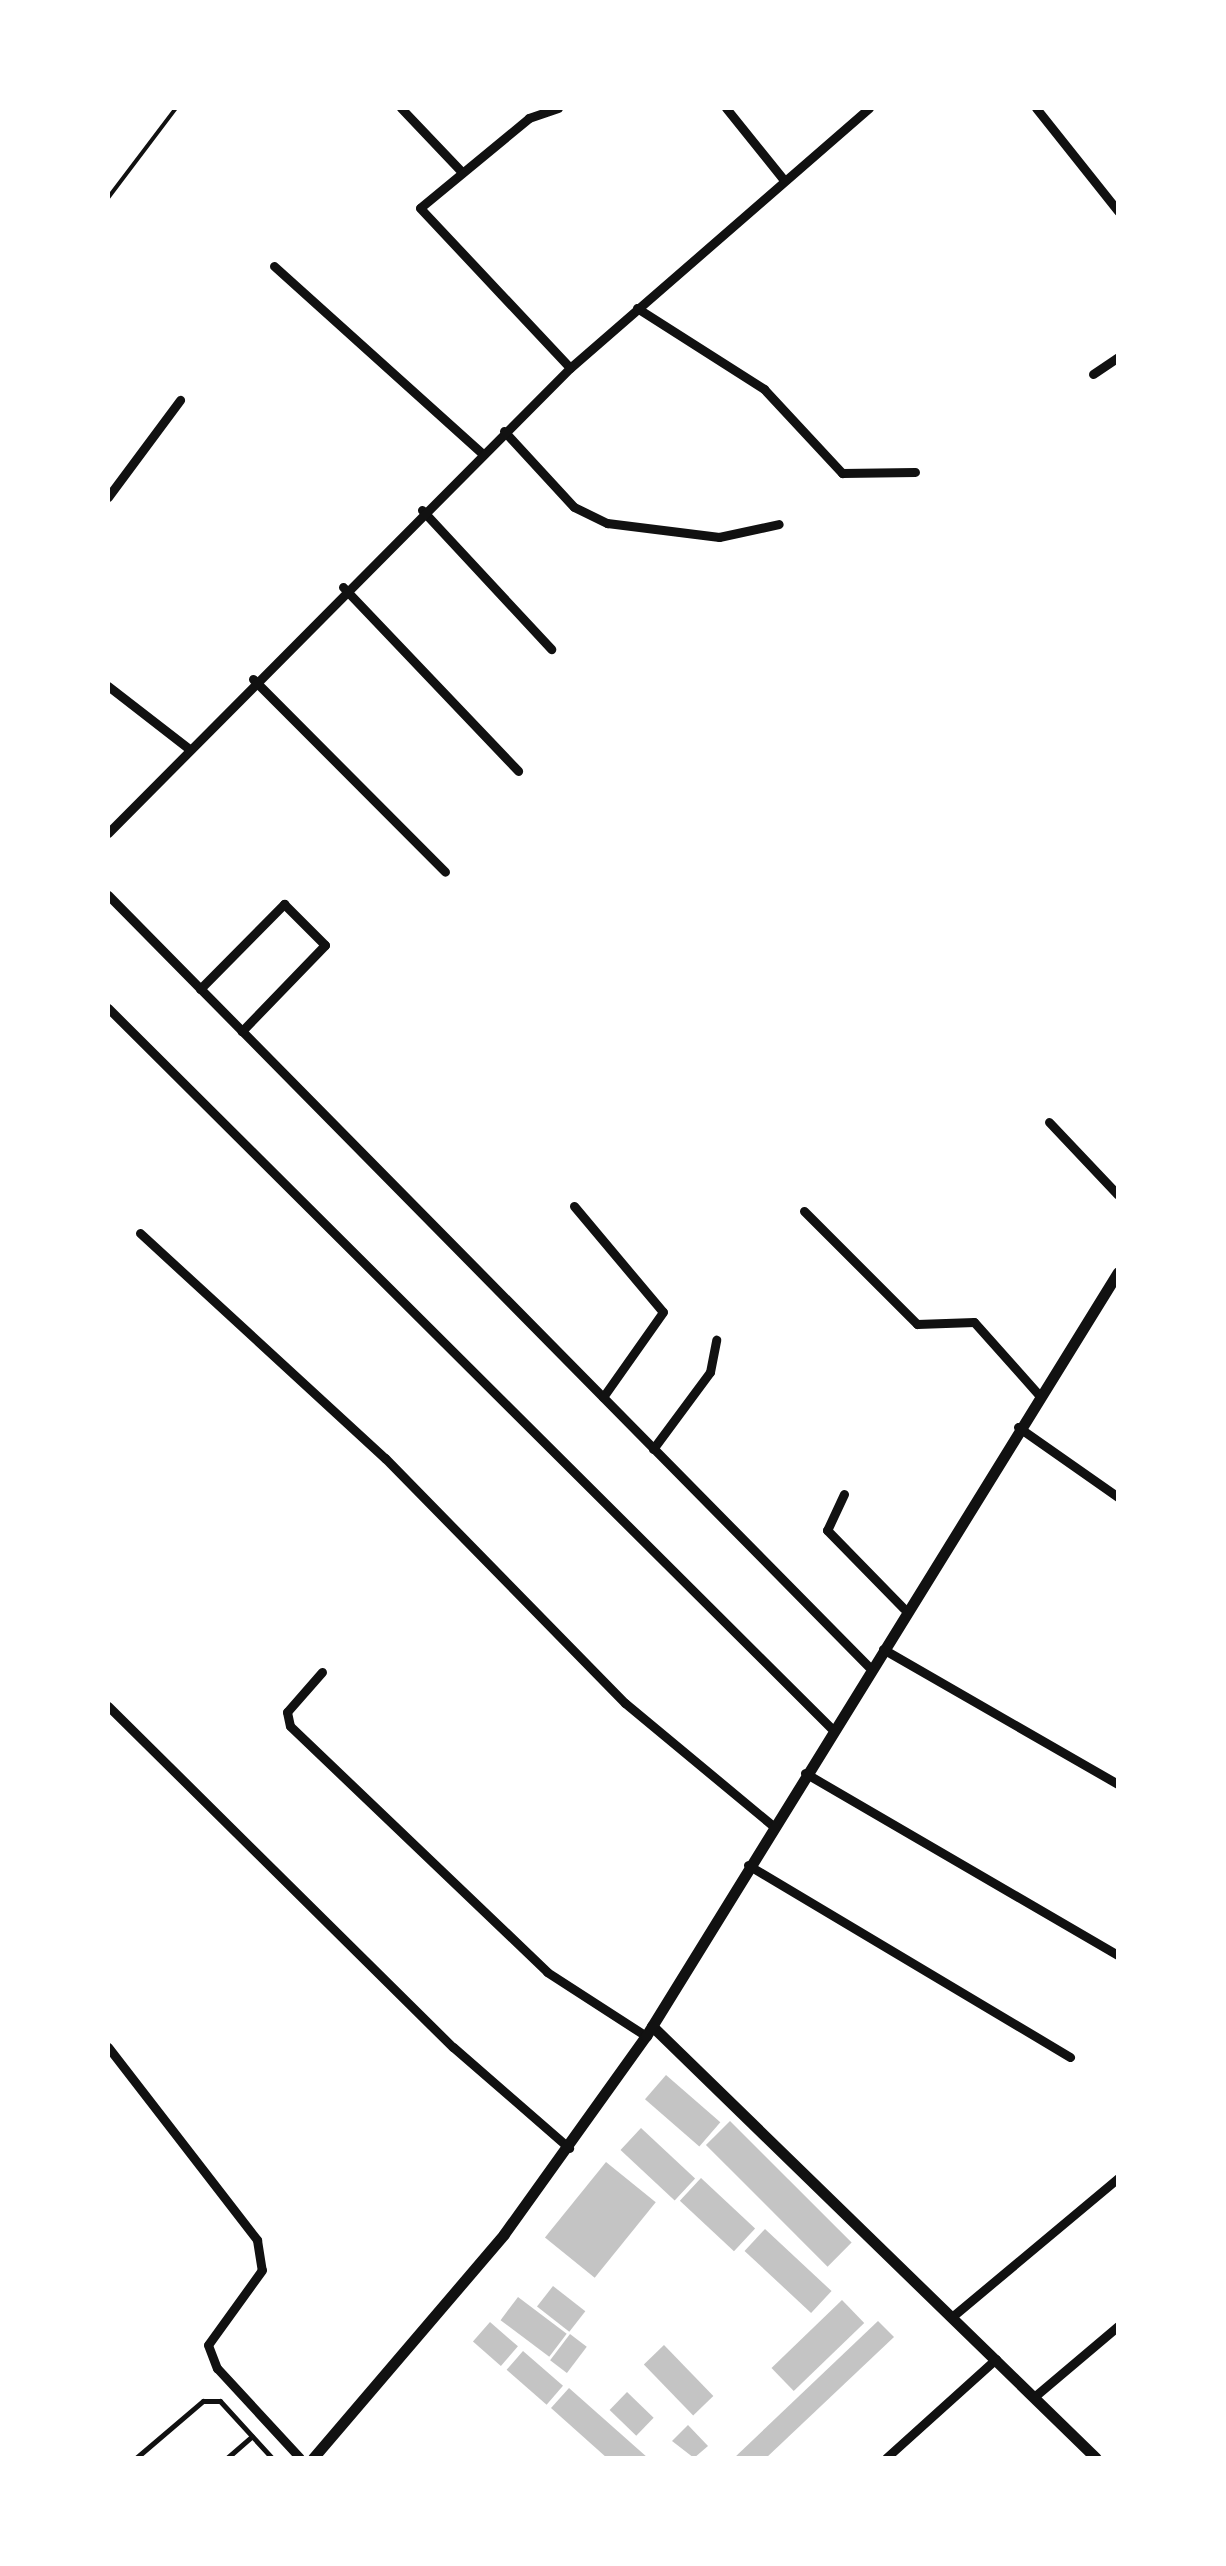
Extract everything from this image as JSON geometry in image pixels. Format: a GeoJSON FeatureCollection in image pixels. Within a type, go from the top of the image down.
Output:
{"type":"FeatureCollection","features":[{"type":"Feature","properties":{"kind":"street"},"geometry":{"type":"LineString","coordinates":[[401,108],[460,170]]}},
{"type":"Feature","properties":{"kind":"street"},"geometry":{"type":"LineString","coordinates":[[558,108],[460,170],[420,208],[570,368]]}},
{"type":"Feature","properties":{"kind":"street"},"geometry":{"type":"LineString","coordinates":[[726,108],[783,179]]}},
{"type":"Feature","properties":{"kind":"street"},"geometry":{"type":"LineString","coordinates":[[108,833],[343,588],[570,368],[869,108]]}},
{"type":"Feature","properties":{"kind":"street"},"geometry":{"type":"LineString","coordinates":[[1036,108],[1118,212]]}},
{"type":"Feature","properties":{"kind":"street"},"geometry":{"type":"LineString","coordinates":[[274,266],[482,453]]}},
{"type":"Feature","properties":{"kind":"street"},"geometry":{"type":"LineString","coordinates":[[638,308],[764,390],[842,474],[915,472]]}},
{"type":"Feature","properties":{"kind":"street"},"geometry":{"type":"LineString","coordinates":[[1093,374],[1118,357]]}},
{"type":"Feature","properties":{"kind":"street"},"geometry":{"type":"LineString","coordinates":[[108,497],[180,400]]}},
{"type":"Feature","properties":{"kind":"street"},"geometry":{"type":"LineString","coordinates":[[504,431],[574,507],[607,523],[719,537],[779,524]]}},
{"type":"Feature","properties":{"kind":"street"},"geometry":{"type":"LineString","coordinates":[[422,510],[550,649]]}},
{"type":"Feature","properties":{"kind":"street"},"geometry":{"type":"LineString","coordinates":[[343,588],[518,771]]}},
{"type":"Feature","properties":{"kind":"street"},"geometry":{"type":"LineString","coordinates":[[253,679],[445,872]]}},
{"type":"Feature","properties":{"kind":"street"},"geometry":{"type":"LineString","coordinates":[[108,686],[188,748]]}},
{"type":"Feature","properties":{"kind":"street"},"geometry":{"type":"LineString","coordinates":[[108,895],[868,1666]]}},
{"type":"Feature","properties":{"kind":"street"},"geometry":{"type":"LineString","coordinates":[[200,988],[284,904],[325,946],[242,1031]]}},
{"type":"Feature","properties":{"kind":"street"},"geometry":{"type":"LineString","coordinates":[[108,1008],[831,1728]]}},
{"type":"Feature","properties":{"kind":"street"},"geometry":{"type":"LineString","coordinates":[[1049,1122],[1118,1195]]}},
{"type":"Feature","properties":{"kind":"street"},"geometry":{"type":"LineString","coordinates":[[574,1206],[663,1312],[603,1397]]}},
{"type":"Feature","properties":{"kind":"street"},"geometry":{"type":"LineString","coordinates":[[804,1211],[917,1324],[974,1322],[1039,1395]]}},
{"type":"Feature","properties":{"kind":"street"},"geometry":{"type":"LineString","coordinates":[[140,1233],[385,1458],[636,1714],[772,1825]]}},
{"type":"Feature","properties":{"kind":"street"},"geometry":{"type":"LineString","coordinates":[[313,2458],[569,2148],[649,2032],[868,1666],[1118,1272]]}},
{"type":"Feature","properties":{"kind":"street"},"geometry":{"type":"LineString","coordinates":[[653,1450],[710,1372],[716,1340]]}},
{"type":"Feature","properties":{"kind":"street"},"geometry":{"type":"LineString","coordinates":[[1018,1427],[1118,1498]]}},
{"type":"Feature","properties":{"kind":"street"},"geometry":{"type":"LineString","coordinates":[[844,1494],[827,1530],[904,1609]]}},
{"type":"Feature","properties":{"kind":"street"},"geometry":{"type":"LineString","coordinates":[[880,1648],[1118,1784]]}},
{"type":"Feature","properties":{"kind":"street"},"geometry":{"type":"LineString","coordinates":[[322,1672],[287,1712],[290,1726],[556,1980],[649,2032],[953,2316],[1096,2458]]}},
{"type":"Feature","properties":{"kind":"street"},"geometry":{"type":"LineString","coordinates":[[108,1706],[453,2047],[569,2148]]}},
{"type":"Feature","properties":{"kind":"street"},"geometry":{"type":"LineString","coordinates":[[804,1772],[1118,1955]]}},
{"type":"Feature","properties":{"kind":"street"},"geometry":{"type":"LineString","coordinates":[[748,1864],[1070,2057]]}},
{"type":"Feature","properties":{"kind":"street"},"geometry":{"type":"LineString","coordinates":[[108,2047],[257,2240],[262,2270],[208,2346],[217,2368],[300,2458]]}},
{"type":"Feature","properties":{"kind":"street"},"geometry":{"type":"LineString","coordinates":[[953,2316],[1118,2178]]}},
{"type":"Feature","properties":{"kind":"street"},"geometry":{"type":"LineString","coordinates":[[1034,2397],[1118,2326]]}},
{"type":"Feature","properties":{"kind":"street"},"geometry":{"type":"LineString","coordinates":[[886,2458],[996,2359]]}},
{"type":"Feature","properties":{"kind":"street"},"geometry":{"type":"LineString","coordinates":[[1075,2458],[1086,2448]]}},
{"type":"Feature","properties":{"kind":"lane"},"geometry":{"type":"LineString","coordinates":[[136,2458],[204,2401],[220,2401],[272,2458]]}},
{"type":"Feature","properties":{"kind":"lane"},"geometry":{"type":"LineString","coordinates":[[226,2458],[252,2436]]}},
{"type":"Feature","properties":{"kind":"path"},"geometry":{"type":"LineString","coordinates":[[108,198],[176,108]]}},
{"type":"Feature","properties":{"kind":"building"},"geometry":{"type":"Polygon","coordinates":[[[666,2075],[720,2122],[699,2146],[645,2099],[666,2075]]]}},
{"type":"Feature","properties":{"kind":"building"},"geometry":{"type":"Polygon","coordinates":[[[730,2121],[852,2243],[828,2267],[706,2145],[730,2121]]]}},
{"type":"Feature","properties":{"kind":"building"},"geometry":{"type":"Polygon","coordinates":[[[641,2128],[695,2178],[675,2200],[621,2150],[641,2128]]]}},
{"type":"Feature","properties":{"kind":"building"},"geometry":{"type":"Polygon","coordinates":[[[606,2162],[656,2202],[595,2278],[545,2237],[606,2162]]]}},
{"type":"Feature","properties":{"kind":"building"},"geometry":{"type":"Polygon","coordinates":[[[701,2178],[755,2228],[734,2251],[680,2201],[701,2178]]]}},
{"type":"Feature","properties":{"kind":"building"},"geometry":{"type":"Polygon","coordinates":[[[765,2229],[832,2291],[811,2313],[745,2251],[765,2229]]]}},
{"type":"Feature","properties":{"kind":"building"},"geometry":{"type":"Polygon","coordinates":[[[553,2286],[585,2311],[569,2332],[537,2306],[553,2286]]]}},
{"type":"Feature","properties":{"kind":"building"},"geometry":{"type":"Polygon","coordinates":[[[518,2297],[567,2334],[549,2357],[501,2320],[518,2297]]]}},
{"type":"Feature","properties":{"kind":"building"},"geometry":{"type":"Polygon","coordinates":[[[842,2300],[864,2323],[794,2391],[772,2368],[842,2300]]]}},
{"type":"Feature","properties":{"kind":"building"},"geometry":{"type":"Polygon","coordinates":[[[878,2321],[894,2337],[766,2458],[734,2458],[878,2321]]]}},
{"type":"Feature","properties":{"kind":"building"},"geometry":{"type":"Polygon","coordinates":[[[490,2322],[518,2346],[501,2366],[473,2342],[490,2322]]]}},
{"type":"Feature","properties":{"kind":"building"},"geometry":{"type":"Polygon","coordinates":[[[570,2334],[587,2347],[567,2373],[550,2360],[570,2334]]]}},
{"type":"Feature","properties":{"kind":"building"},"geometry":{"type":"Polygon","coordinates":[[[664,2345],[713,2396],[693,2416],[644,2364],[664,2345]]]}},
{"type":"Feature","properties":{"kind":"building"},"geometry":{"type":"Polygon","coordinates":[[[523,2351],[563,2386],[547,2405],[507,2370],[523,2351]]]}},
{"type":"Feature","properties":{"kind":"building"},"geometry":{"type":"Polygon","coordinates":[[[569,2388],[648,2458],[607,2458],[551,2408],[569,2388]]]}},
{"type":"Feature","properties":{"kind":"building"},"geometry":{"type":"Polygon","coordinates":[[[627,2392],[654,2418],[636,2436],[610,2410],[627,2392]]]}},
{"type":"Feature","properties":{"kind":"building"},"geometry":{"type":"Polygon","coordinates":[[[688,2425],[708,2446],[694,2458],[672,2441],[688,2425]]]}}]}
